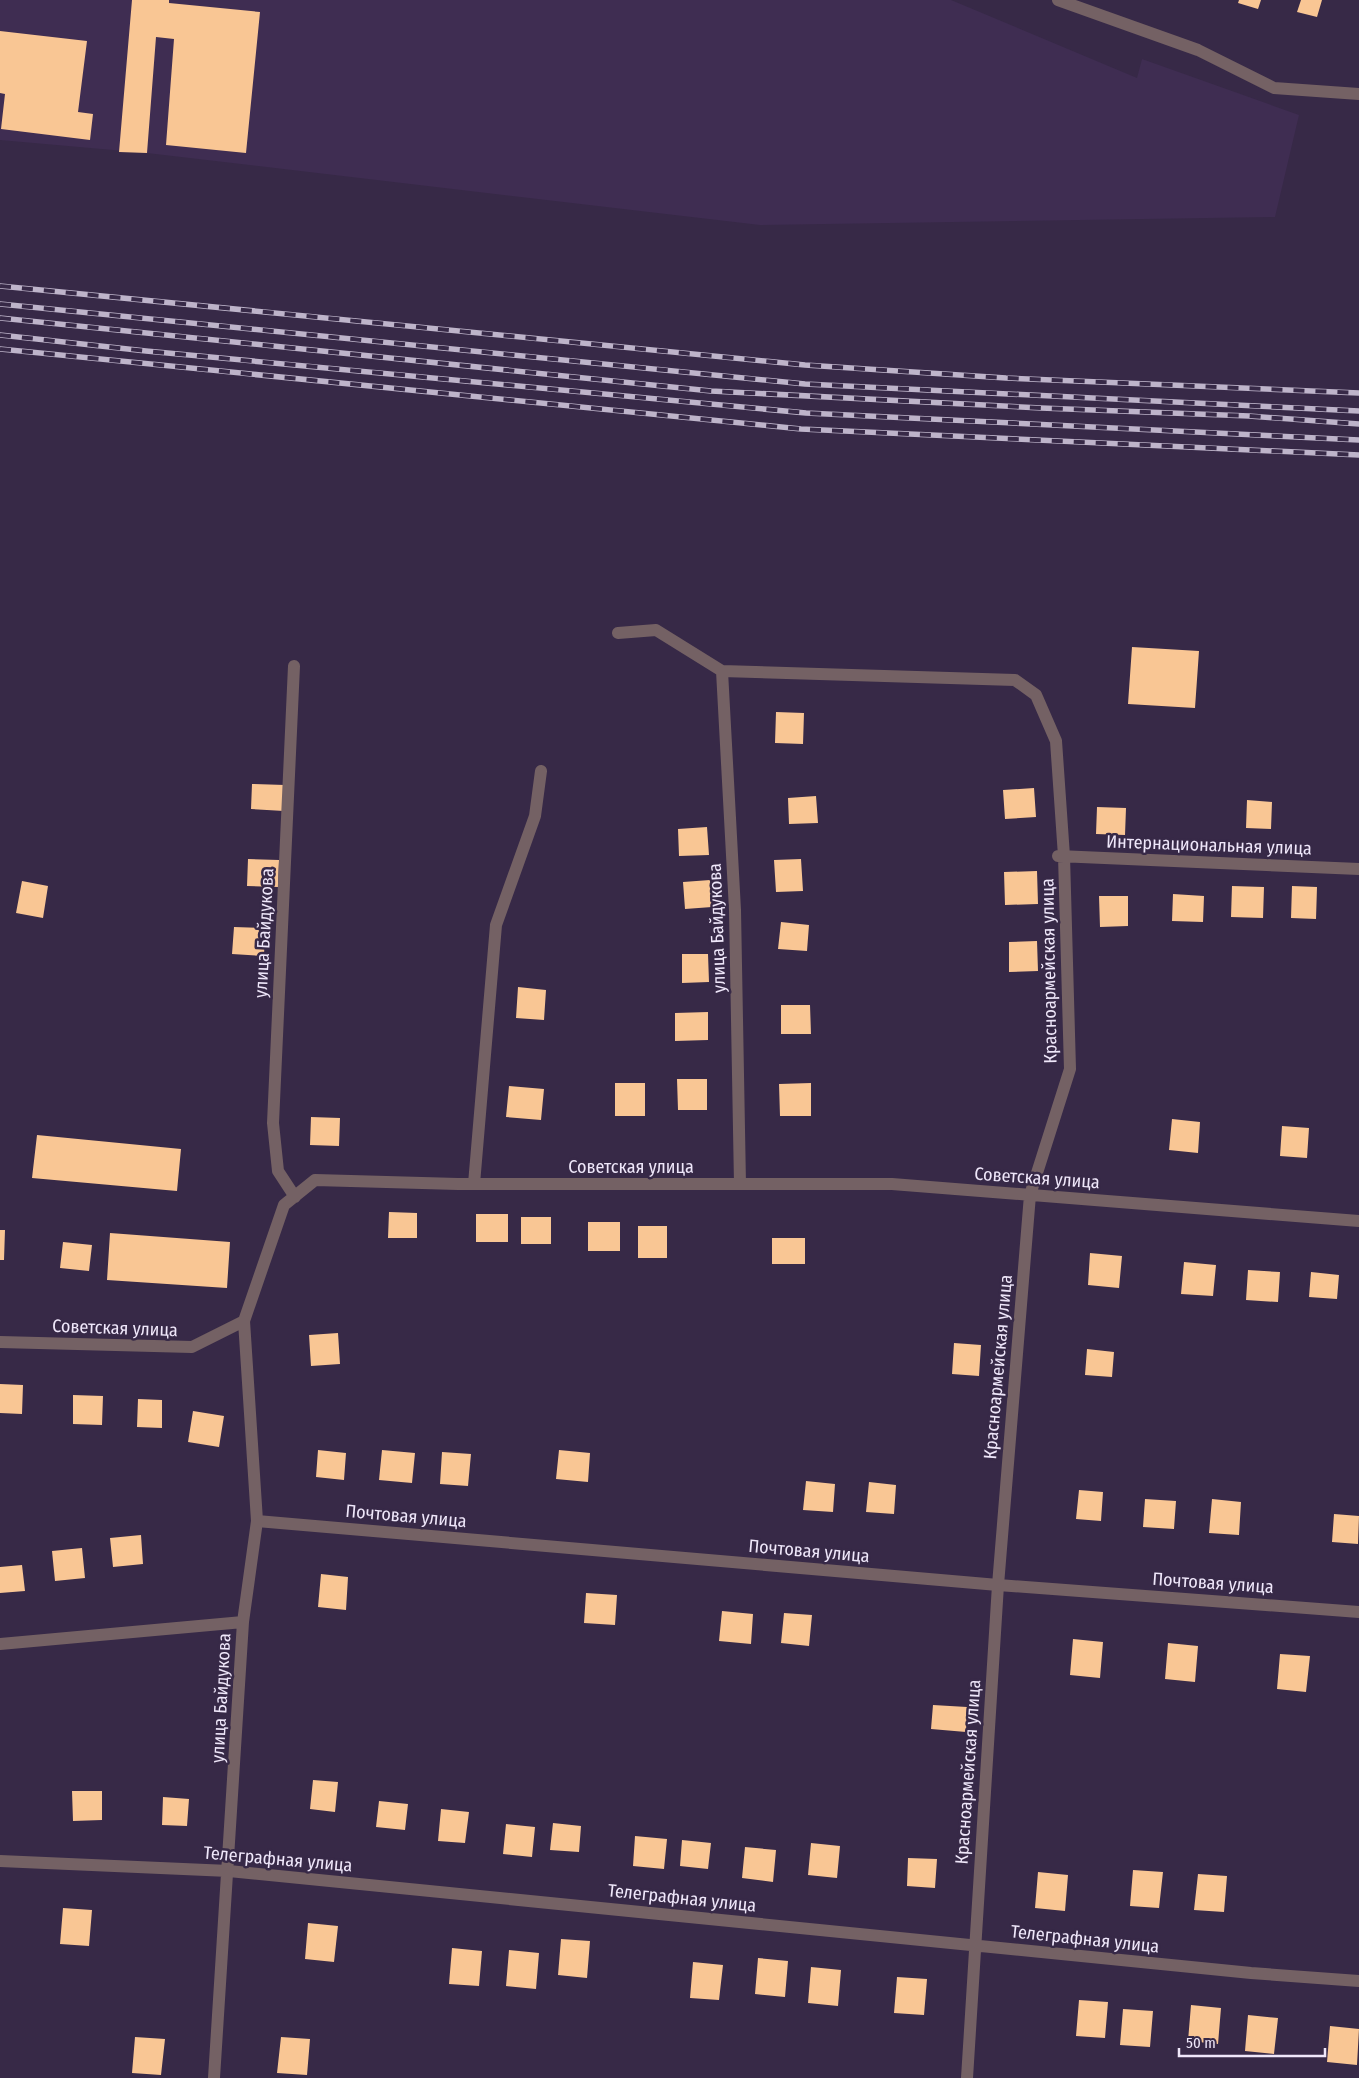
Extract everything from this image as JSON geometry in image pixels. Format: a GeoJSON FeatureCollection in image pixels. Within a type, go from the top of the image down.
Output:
{"type":"FeatureCollection","features":[{"type":"Feature","properties":{"kind":"street"},"geometry":{"type":"LineString","coordinates":[[1058,0],[1198,50],[1274,88],[1359,94]]}},
{"type":"Feature","properties":{"kind":"street"},"geometry":{"type":"LineString","coordinates":[[618,633],[656,630],[722,671]]}},
{"type":"Feature","properties":{"kind":"street","name":"улица Байдукова"},"geometry":{"type":"LineString","coordinates":[[294,666],[273,1123],[278,1171],[295,1196]]}},
{"type":"Feature","properties":{"kind":"street","name":"Красноармейская улица"},"geometry":{"type":"LineString","coordinates":[[722,671],[1015,680],[1036,695],[1056,741],[1070,1069],[1030,1195],[998,1585],[967,2078]]}},
{"type":"Feature","properties":{"kind":"street","name":"улица Байдукова"},"geometry":{"type":"LineString","coordinates":[[722,671],[736,910],[740,1184]]}},
{"type":"Feature","properties":{"kind":"street"},"geometry":{"type":"LineString","coordinates":[[474,1184],[496,925],[535,816],[541,771]]}},
{"type":"Feature","properties":{"kind":"street","name":"Интернациональная улица"},"geometry":{"type":"LineString","coordinates":[[1061,856],[1359,869]]}},
{"type":"Feature","properties":{"kind":"street","name":"Советская улица"},"geometry":{"type":"LineString","coordinates":[[0,1342],[192,1348],[244,1321],[284,1205],[315,1180],[474,1184],[892,1184],[1359,1221]]}},
{"type":"Feature","properties":{"kind":"street","name":"улица Байдукова"},"geometry":{"type":"LineString","coordinates":[[214,2078],[229,1871],[243,1622],[257,1521],[244,1321]]}},
{"type":"Feature","properties":{"kind":"street","name":"Почтовая улица"},"geometry":{"type":"LineString","coordinates":[[257,1521],[998,1585],[1359,1612]]}},
{"type":"Feature","properties":{"kind":"street"},"geometry":{"type":"LineString","coordinates":[[0,1644],[243,1622]]}},
{"type":"Feature","properties":{"kind":"street","name":"Телеграфная улица"},"geometry":{"type":"LineString","coordinates":[[0,1861],[229,1871],[1359,1981]]}},
{"type":"Feature","properties":{"kind":"shaded area"},"geometry":{"type":"Polygon","coordinates":[[[0,0],[951,0],[1137,78],[1142,59],[1299,115],[1275,217],[760,225],[147,153],[0,140],[0,0]]]}},
{"type":"Feature","properties":{"kind":"building"},"geometry":{"type":"Polygon","coordinates":[[[132,0],[169,0],[169,3],[260,12],[246,153],[166,145],[174,39],[156,37],[147,153],[119,152],[132,0]]]}},
{"type":"Feature","properties":{"kind":"building"},"geometry":{"type":"Polygon","coordinates":[[[1239,0],[1261,0],[1258,9],[1238,3],[1239,0]]]}},
{"type":"Feature","properties":{"kind":"building"},"geometry":{"type":"Polygon","coordinates":[[[1301,0],[1322,0],[1317,17],[1297,12],[1301,0]]]}},
{"type":"Feature","properties":{"kind":"building"},"geometry":{"type":"Polygon","coordinates":[[[0,31],[87,41],[78,112],[93,114],[90,140],[1,129],[5,94],[0,93],[0,31]]]}},
{"type":"Feature","properties":{"kind":"building"},"geometry":{"type":"Polygon","coordinates":[[[1132,647],[1199,651],[1195,708],[1128,704],[1132,647]]]}},
{"type":"Feature","properties":{"kind":"building"},"geometry":{"type":"Polygon","coordinates":[[[776,712],[804,713],[803,744],[775,743],[776,712]]]}},
{"type":"Feature","properties":{"kind":"building"},"geometry":{"type":"Polygon","coordinates":[[[252,784],[285,785],[284,811],[251,809],[252,784]]]}},
{"type":"Feature","properties":{"kind":"building"},"geometry":{"type":"Polygon","coordinates":[[[1034,788],[1036,817],[1005,819],[1003,790],[1034,788]]]}},
{"type":"Feature","properties":{"kind":"building"},"geometry":{"type":"Polygon","coordinates":[[[816,796],[818,823],[789,824],[788,798],[816,796]]]}},
{"type":"Feature","properties":{"kind":"building"},"geometry":{"type":"Polygon","coordinates":[[[1247,800],[1272,802],[1271,829],[1246,828],[1247,800]]]}},
{"type":"Feature","properties":{"kind":"building"},"geometry":{"type":"Polygon","coordinates":[[[1097,807],[1126,808],[1125,835],[1096,834],[1097,807]]]}},
{"type":"Feature","properties":{"kind":"building"},"geometry":{"type":"Polygon","coordinates":[[[707,827],[709,855],[679,856],[678,829],[707,827]]]}},
{"type":"Feature","properties":{"kind":"building"},"geometry":{"type":"Polygon","coordinates":[[[248,859],[279,860],[278,887],[247,886],[248,859]]]}},
{"type":"Feature","properties":{"kind":"building"},"geometry":{"type":"Polygon","coordinates":[[[801,859],[803,891],[776,892],[774,860],[801,859]]]}},
{"type":"Feature","properties":{"kind":"building"},"geometry":{"type":"Polygon","coordinates":[[[1037,871],[1038,904],[1005,905],[1004,872],[1037,871]]]}},
{"type":"Feature","properties":{"kind":"building"},"geometry":{"type":"Polygon","coordinates":[[[710,880],[712,907],[685,909],[683,882],[710,880]]]}},
{"type":"Feature","properties":{"kind":"building"},"geometry":{"type":"Polygon","coordinates":[[[22,881],[48,886],[43,918],[16,913],[22,881]]]}},
{"type":"Feature","properties":{"kind":"building"},"geometry":{"type":"Polygon","coordinates":[[[1232,886],[1264,887],[1263,918],[1231,917],[1232,886]]]}},
{"type":"Feature","properties":{"kind":"building"},"geometry":{"type":"Polygon","coordinates":[[[1292,886],[1317,887],[1316,919],[1291,918],[1292,886]]]}},
{"type":"Feature","properties":{"kind":"building"},"geometry":{"type":"Polygon","coordinates":[[[1173,894],[1204,896],[1203,922],[1172,921],[1173,894]]]}},
{"type":"Feature","properties":{"kind":"building"},"geometry":{"type":"Polygon","coordinates":[[[1099,896],[1128,896],[1128,926],[1100,927],[1099,896]]]}},
{"type":"Feature","properties":{"kind":"building"},"geometry":{"type":"Polygon","coordinates":[[[781,922],[809,925],[807,951],[778,949],[781,922]]]}},
{"type":"Feature","properties":{"kind":"building"},"geometry":{"type":"Polygon","coordinates":[[[234,927],[265,928],[264,956],[232,954],[234,927]]]}},
{"type":"Feature","properties":{"kind":"building"},"geometry":{"type":"Polygon","coordinates":[[[1037,941],[1038,971],[1009,972],[1009,942],[1037,941]]]}},
{"type":"Feature","properties":{"kind":"building"},"geometry":{"type":"Polygon","coordinates":[[[682,954],[708,954],[709,982],[682,983],[682,954]]]}},
{"type":"Feature","properties":{"kind":"building"},"geometry":{"type":"Polygon","coordinates":[[[518,987],[546,990],[544,1020],[516,1018],[518,987]]]}},
{"type":"Feature","properties":{"kind":"building"},"geometry":{"type":"Polygon","coordinates":[[[781,1005],[810,1005],[811,1034],[781,1034],[781,1005]]]}},
{"type":"Feature","properties":{"kind":"building"},"geometry":{"type":"Polygon","coordinates":[[[708,1012],[708,1040],[675,1041],[675,1013],[708,1012]]]}},
{"type":"Feature","properties":{"kind":"building"},"geometry":{"type":"Polygon","coordinates":[[[677,1079],[707,1079],[707,1110],[678,1110],[677,1079]]]}},
{"type":"Feature","properties":{"kind":"building"},"geometry":{"type":"Polygon","coordinates":[[[615,1083],[645,1083],[645,1116],[615,1116],[615,1083]]]}},
{"type":"Feature","properties":{"kind":"building"},"geometry":{"type":"Polygon","coordinates":[[[811,1083],[811,1116],[780,1116],[779,1084],[811,1083]]]}},
{"type":"Feature","properties":{"kind":"building"},"geometry":{"type":"Polygon","coordinates":[[[509,1086],[544,1089],[541,1120],[506,1117],[509,1086]]]}},
{"type":"Feature","properties":{"kind":"building"},"geometry":{"type":"Polygon","coordinates":[[[311,1117],[340,1118],[339,1146],[310,1145],[311,1117]]]}},
{"type":"Feature","properties":{"kind":"building"},"geometry":{"type":"Polygon","coordinates":[[[1172,1119],[1200,1122],[1198,1153],[1169,1150],[1172,1119]]]}},
{"type":"Feature","properties":{"kind":"building"},"geometry":{"type":"Polygon","coordinates":[[[1282,1126],[1309,1128],[1307,1158],[1280,1156],[1282,1126]]]}},
{"type":"Feature","properties":{"kind":"building"},"geometry":{"type":"Polygon","coordinates":[[[37,1135],[181,1149],[177,1191],[32,1178],[37,1135]]]}},
{"type":"Feature","properties":{"kind":"building"},"geometry":{"type":"Polygon","coordinates":[[[389,1212],[417,1213],[417,1238],[388,1238],[389,1212]]]}},
{"type":"Feature","properties":{"kind":"building"},"geometry":{"type":"Polygon","coordinates":[[[476,1214],[508,1214],[508,1242],[476,1242],[476,1214]]]}},
{"type":"Feature","properties":{"kind":"building"},"geometry":{"type":"Polygon","coordinates":[[[521,1217],[551,1217],[551,1244],[521,1244],[521,1217]]]}},
{"type":"Feature","properties":{"kind":"building"},"geometry":{"type":"Polygon","coordinates":[[[588,1222],[620,1222],[620,1251],[588,1251],[588,1222]]]}},
{"type":"Feature","properties":{"kind":"building"},"geometry":{"type":"Polygon","coordinates":[[[638,1226],[667,1226],[667,1258],[638,1258],[638,1226]]]}},
{"type":"Feature","properties":{"kind":"building"},"geometry":{"type":"Polygon","coordinates":[[[0,1230],[5,1230],[4,1260],[0,1260],[0,1230]]]}},
{"type":"Feature","properties":{"kind":"building"},"geometry":{"type":"Polygon","coordinates":[[[110,1233],[230,1242],[227,1288],[107,1280],[110,1233]]]}},
{"type":"Feature","properties":{"kind":"building"},"geometry":{"type":"Polygon","coordinates":[[[772,1238],[805,1238],[805,1264],[772,1264],[772,1238]]]}},
{"type":"Feature","properties":{"kind":"building"},"geometry":{"type":"Polygon","coordinates":[[[63,1242],[92,1245],[89,1271],[60,1268],[63,1242]]]}},
{"type":"Feature","properties":{"kind":"building"},"geometry":{"type":"Polygon","coordinates":[[[1090,1253],[1122,1256],[1119,1288],[1088,1285],[1090,1253]]]}},
{"type":"Feature","properties":{"kind":"building"},"geometry":{"type":"Polygon","coordinates":[[[1184,1262],[1216,1265],[1213,1296],[1181,1294],[1184,1262]]]}},
{"type":"Feature","properties":{"kind":"building"},"geometry":{"type":"Polygon","coordinates":[[[1248,1270],[1280,1272],[1278,1302],[1246,1300],[1248,1270]]]}},
{"type":"Feature","properties":{"kind":"building"},"geometry":{"type":"Polygon","coordinates":[[[1311,1272],[1339,1275],[1337,1299],[1309,1297],[1311,1272]]]}},
{"type":"Feature","properties":{"kind":"building"},"geometry":{"type":"Polygon","coordinates":[[[338,1333],[340,1364],[311,1366],[309,1335],[338,1333]]]}},
{"type":"Feature","properties":{"kind":"building"},"geometry":{"type":"Polygon","coordinates":[[[954,1343],[981,1345],[979,1376],[952,1374],[954,1343]]]}},
{"type":"Feature","properties":{"kind":"building"},"geometry":{"type":"Polygon","coordinates":[[[1087,1349],[1114,1352],[1112,1377],[1085,1375],[1087,1349]]]}},
{"type":"Feature","properties":{"kind":"building"},"geometry":{"type":"Polygon","coordinates":[[[0,1384],[23,1385],[22,1414],[0,1413],[0,1384]]]}},
{"type":"Feature","properties":{"kind":"building"},"geometry":{"type":"Polygon","coordinates":[[[73,1395],[103,1396],[102,1425],[73,1424],[73,1395]]]}},
{"type":"Feature","properties":{"kind":"building"},"geometry":{"type":"Polygon","coordinates":[[[138,1399],[162,1400],[162,1428],[137,1427],[138,1399]]]}},
{"type":"Feature","properties":{"kind":"building"},"geometry":{"type":"Polygon","coordinates":[[[193,1411],[224,1416],[219,1447],[188,1442],[193,1411]]]}},
{"type":"Feature","properties":{"kind":"building"},"geometry":{"type":"Polygon","coordinates":[[[318,1450],[346,1453],[344,1480],[316,1477],[318,1450]]]}},
{"type":"Feature","properties":{"kind":"building"},"geometry":{"type":"Polygon","coordinates":[[[382,1450],[415,1453],[412,1483],[379,1480],[382,1450]]]}},
{"type":"Feature","properties":{"kind":"building"},"geometry":{"type":"Polygon","coordinates":[[[559,1450],[590,1453],[588,1482],[556,1479],[559,1450]]]}},
{"type":"Feature","properties":{"kind":"building"},"geometry":{"type":"Polygon","coordinates":[[[442,1452],[471,1454],[468,1486],[440,1484],[442,1452]]]}},
{"type":"Feature","properties":{"kind":"building"},"geometry":{"type":"Polygon","coordinates":[[[806,1481],[835,1484],[833,1512],[803,1510],[806,1481]]]}},
{"type":"Feature","properties":{"kind":"building"},"geometry":{"type":"Polygon","coordinates":[[[869,1482],[896,1485],[894,1514],[866,1512],[869,1482]]]}},
{"type":"Feature","properties":{"kind":"building"},"geometry":{"type":"Polygon","coordinates":[[[1079,1490],[1103,1492],[1101,1521],[1076,1519],[1079,1490]]]}},
{"type":"Feature","properties":{"kind":"building"},"geometry":{"type":"Polygon","coordinates":[[[1145,1499],[1176,1501],[1174,1529],[1143,1527],[1145,1499]]]}},
{"type":"Feature","properties":{"kind":"building"},"geometry":{"type":"Polygon","coordinates":[[[1212,1499],[1241,1502],[1239,1535],[1209,1533],[1212,1499]]]}},
{"type":"Feature","properties":{"kind":"building"},"geometry":{"type":"Polygon","coordinates":[[[1334,1514],[1359,1516],[1358,1544],[1332,1542],[1334,1514]]]}},
{"type":"Feature","properties":{"kind":"building"},"geometry":{"type":"Polygon","coordinates":[[[141,1535],[143,1564],[113,1567],[110,1538],[141,1535]]]}},
{"type":"Feature","properties":{"kind":"building"},"geometry":{"type":"Polygon","coordinates":[[[82,1548],[85,1578],[55,1581],[52,1551],[82,1548]]]}},
{"type":"Feature","properties":{"kind":"building"},"geometry":{"type":"Polygon","coordinates":[[[22,1565],[25,1591],[0,1593],[0,1567],[22,1565]]]}},
{"type":"Feature","properties":{"kind":"building"},"geometry":{"type":"Polygon","coordinates":[[[321,1574],[348,1577],[346,1610],[318,1607],[321,1574]]]}},
{"type":"Feature","properties":{"kind":"building"},"geometry":{"type":"Polygon","coordinates":[[[586,1593],[617,1595],[615,1625],[584,1623],[586,1593]]]}},
{"type":"Feature","properties":{"kind":"building"},"geometry":{"type":"Polygon","coordinates":[[[722,1611],[753,1614],[751,1644],[719,1641],[722,1611]]]}},
{"type":"Feature","properties":{"kind":"building"},"geometry":{"type":"Polygon","coordinates":[[[784,1613],[812,1615],[809,1646],[781,1643],[784,1613]]]}},
{"type":"Feature","properties":{"kind":"building"},"geometry":{"type":"Polygon","coordinates":[[[1073,1639],[1103,1642],[1100,1678],[1070,1675],[1073,1639]]]}},
{"type":"Feature","properties":{"kind":"building"},"geometry":{"type":"Polygon","coordinates":[[[1168,1643],[1198,1646],[1195,1682],[1165,1679],[1168,1643]]]}},
{"type":"Feature","properties":{"kind":"building"},"geometry":{"type":"Polygon","coordinates":[[[1280,1654],[1310,1656],[1306,1692],[1277,1689],[1280,1654]]]}},
{"type":"Feature","properties":{"kind":"building"},"geometry":{"type":"Polygon","coordinates":[[[933,1705],[967,1707],[966,1732],[931,1729],[933,1705]]]}},
{"type":"Feature","properties":{"kind":"building"},"geometry":{"type":"Polygon","coordinates":[[[313,1780],[338,1782],[335,1812],[310,1809],[313,1780]]]}},
{"type":"Feature","properties":{"kind":"building"},"geometry":{"type":"Polygon","coordinates":[[[72,1791],[102,1791],[102,1820],[73,1821],[72,1791]]]}},
{"type":"Feature","properties":{"kind":"building"},"geometry":{"type":"Polygon","coordinates":[[[163,1797],[189,1799],[187,1826],[162,1825],[163,1797]]]}},
{"type":"Feature","properties":{"kind":"building"},"geometry":{"type":"Polygon","coordinates":[[[379,1801],[408,1804],[405,1830],[376,1827],[379,1801]]]}},
{"type":"Feature","properties":{"kind":"building"},"geometry":{"type":"Polygon","coordinates":[[[441,1809],[469,1812],[465,1843],[438,1841],[441,1809]]]}},
{"type":"Feature","properties":{"kind":"building"},"geometry":{"type":"Polygon","coordinates":[[[553,1823],[581,1826],[579,1852],[550,1850],[553,1823]]]}},
{"type":"Feature","properties":{"kind":"building"},"geometry":{"type":"Polygon","coordinates":[[[506,1824],[535,1827],[532,1857],[503,1854],[506,1824]]]}},
{"type":"Feature","properties":{"kind":"building"},"geometry":{"type":"Polygon","coordinates":[[[635,1836],[667,1839],[664,1869],[633,1866],[635,1836]]]}},
{"type":"Feature","properties":{"kind":"building"},"geometry":{"type":"Polygon","coordinates":[[[682,1840],[711,1843],[708,1869],[680,1866],[682,1840]]]}},
{"type":"Feature","properties":{"kind":"building"},"geometry":{"type":"Polygon","coordinates":[[[811,1843],[840,1846],[837,1878],[808,1875],[811,1843]]]}},
{"type":"Feature","properties":{"kind":"building"},"geometry":{"type":"Polygon","coordinates":[[[745,1847],[776,1850],[773,1882],[742,1878],[745,1847]]]}},
{"type":"Feature","properties":{"kind":"building"},"geometry":{"type":"Polygon","coordinates":[[[908,1858],[937,1859],[935,1888],[907,1886],[908,1858]]]}},
{"type":"Feature","properties":{"kind":"building"},"geometry":{"type":"Polygon","coordinates":[[[1133,1870],[1163,1872],[1159,1908],[1130,1906],[1133,1870]]]}},
{"type":"Feature","properties":{"kind":"building"},"geometry":{"type":"Polygon","coordinates":[[[1038,1872],[1068,1875],[1065,1911],[1035,1908],[1038,1872]]]}},
{"type":"Feature","properties":{"kind":"building"},"geometry":{"type":"Polygon","coordinates":[[[1198,1874],[1227,1876],[1224,1912],[1194,1910],[1198,1874]]]}},
{"type":"Feature","properties":{"kind":"building"},"geometry":{"type":"Polygon","coordinates":[[[63,1908],[92,1910],[89,1946],[60,1944],[63,1908]]]}},
{"type":"Feature","properties":{"kind":"building"},"geometry":{"type":"Polygon","coordinates":[[[308,1923],[338,1926],[334,1962],[305,1959],[308,1923]]]}},
{"type":"Feature","properties":{"kind":"building"},"geometry":{"type":"Polygon","coordinates":[[[561,1939],[590,1941],[587,1978],[558,1975],[561,1939]]]}},
{"type":"Feature","properties":{"kind":"building"},"geometry":{"type":"Polygon","coordinates":[[[452,1948],[482,1951],[479,1986],[449,1984],[452,1948]]]}},
{"type":"Feature","properties":{"kind":"building"},"geometry":{"type":"Polygon","coordinates":[[[509,1950],[539,1953],[536,1989],[506,1986],[509,1950]]]}},
{"type":"Feature","properties":{"kind":"building"},"geometry":{"type":"Polygon","coordinates":[[[758,1958],[788,1961],[785,1997],[755,1994],[758,1958]]]}},
{"type":"Feature","properties":{"kind":"building"},"geometry":{"type":"Polygon","coordinates":[[[693,1962],[723,1965],[719,2000],[690,1998],[693,1962]]]}},
{"type":"Feature","properties":{"kind":"building"},"geometry":{"type":"Polygon","coordinates":[[[811,1967],[841,1970],[838,2006],[808,2003],[811,1967]]]}},
{"type":"Feature","properties":{"kind":"building"},"geometry":{"type":"Polygon","coordinates":[[[897,1977],[927,1979],[924,2015],[894,2013],[897,1977]]]}},
{"type":"Feature","properties":{"kind":"building"},"geometry":{"type":"Polygon","coordinates":[[[1079,2000],[1108,2002],[1105,2038],[1076,2036],[1079,2000]]]}},
{"type":"Feature","properties":{"kind":"building"},"geometry":{"type":"Polygon","coordinates":[[[1191,2005],[1221,2008],[1218,2044],[1188,2041],[1191,2005]]]}},
{"type":"Feature","properties":{"kind":"building"},"geometry":{"type":"Polygon","coordinates":[[[1123,2009],[1153,2011],[1150,2047],[1120,2045],[1123,2009]]]}},
{"type":"Feature","properties":{"kind":"building"},"geometry":{"type":"Polygon","coordinates":[[[1248,2015],[1278,2018],[1274,2054],[1245,2051],[1248,2015]]]}},
{"type":"Feature","properties":{"kind":"building"},"geometry":{"type":"Polygon","coordinates":[[[1330,2026],[1359,2029],[1357,2065],[1327,2062],[1330,2026]]]}},
{"type":"Feature","properties":{"kind":"building"},"geometry":{"type":"Polygon","coordinates":[[[135,2037],[165,2039],[161,2075],[132,2073],[135,2037]]]}},
{"type":"Feature","properties":{"kind":"building"},"geometry":{"type":"Polygon","coordinates":[[[281,2037],[310,2039],[307,2075],[277,2073],[281,2037]]]}},
{"type":"Feature","properties":{"kind":"railway"},"geometry":{"type":"LineString","coordinates":[[0,286],[805,365],[1006,378],[1359,393]]}},
{"type":"Feature","properties":{"kind":"railway"},"geometry":{"type":"LineString","coordinates":[[0,304],[805,384],[1359,411]]}},
{"type":"Feature","properties":{"kind":"railway"},"geometry":{"type":"LineString","coordinates":[[0,318],[711,391],[1041,408],[1249,416],[1359,424]]}},
{"type":"Feature","properties":{"kind":"railway"},"geometry":{"type":"LineString","coordinates":[[0,335],[146,351],[806,413],[1359,440]]}},
{"type":"Feature","properties":{"kind":"railway"},"geometry":{"type":"LineString","coordinates":[[0,349],[801,429],[1359,455]]}}]}
